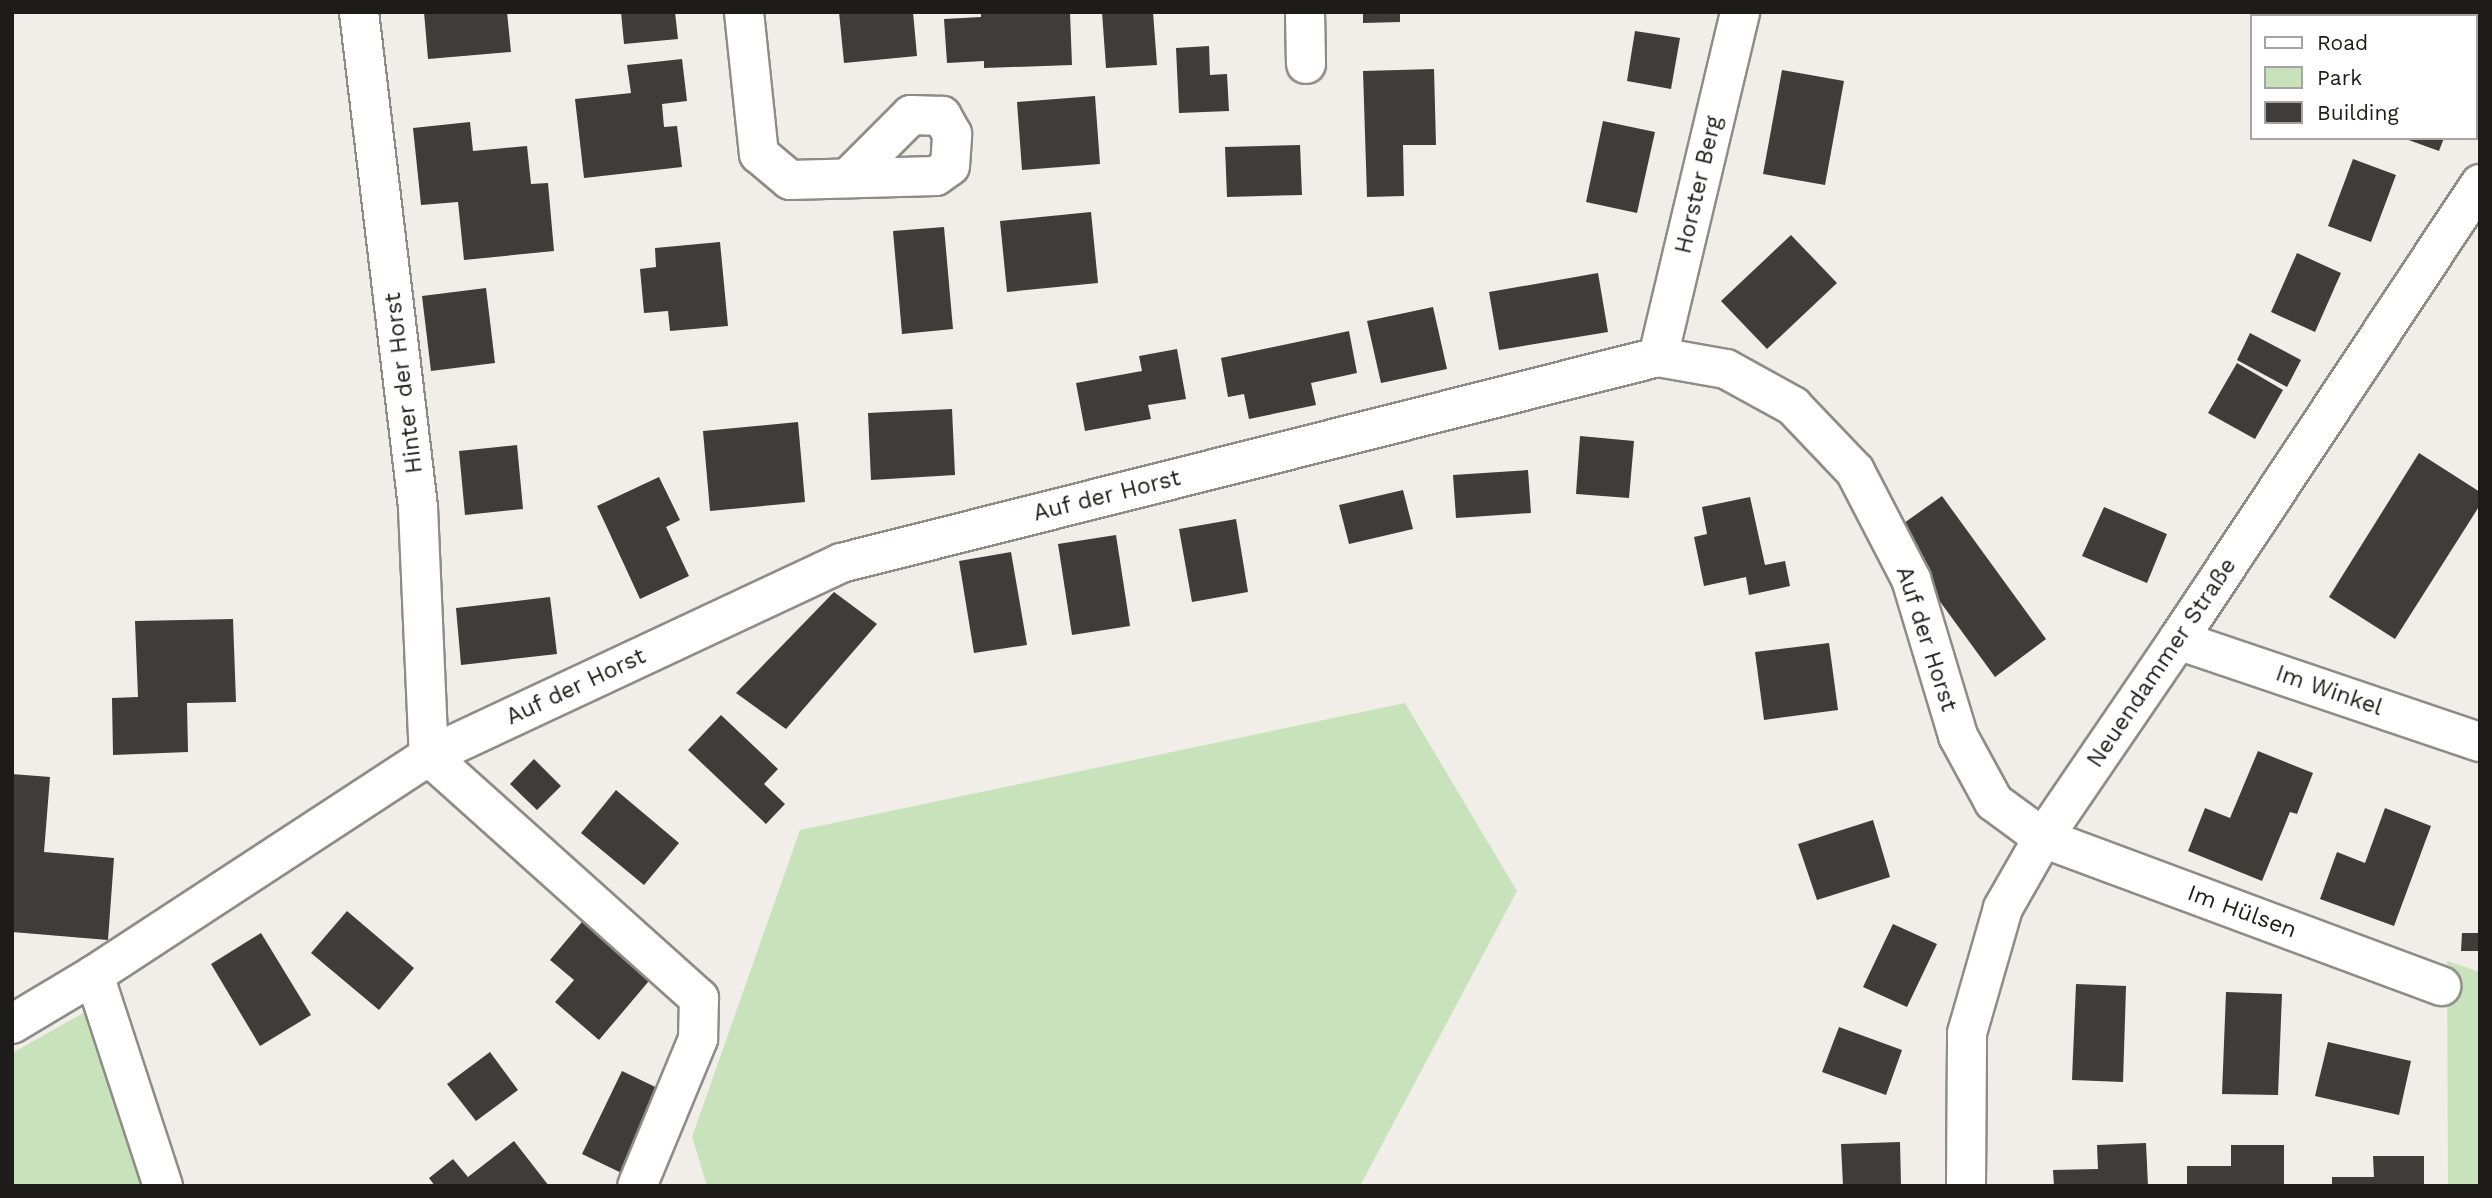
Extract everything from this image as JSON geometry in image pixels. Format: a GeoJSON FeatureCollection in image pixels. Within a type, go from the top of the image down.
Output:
{"type":"FeatureCollection","features":[{"type":"Feature","properties":{"kind":"street","name":"Hinter der Horst"},"geometry":{"type":"LineString","coordinates":[[359,12],[418,508],[429,756]]}},
{"type":"Feature","properties":{"kind":"street"},"geometry":{"type":"LineString","coordinates":[[744,12],[759,154],[790,180],[848,178]]}},
{"type":"Feature","properties":{"kind":"street"},"geometry":{"type":"LineString","coordinates":[[1305,12],[1306,64]]}},
{"type":"Feature","properties":{"kind":"street","name":"Horster Berg"},"geometry":{"type":"LineString","coordinates":[[1658,357],[1740,12]]}},
{"type":"Feature","properties":{"kind":"street","name":"Neuendammer Straße"},"geometry":{"type":"LineString","coordinates":[[1966,1186],[1967,1033],[2003,908],[2043,838],[2178,640],[2480,184]]}},
{"type":"Feature","properties":{"kind":"street","name":"Auf der Horst"},"geometry":{"type":"LineString","coordinates":[[12,1024],[94,975],[429,756],[841,563],[1658,357],[1726,369],[1793,406],[1855,471],[1911,579],[1958,736],[1994,802],[2043,838]]}},
{"type":"Feature","properties":{"kind":"street","name":"Im Winkel"},"geometry":{"type":"LineString","coordinates":[[2178,640],[2480,742]]}},
{"type":"Feature","properties":{"kind":"street"},"geometry":{"type":"LineString","coordinates":[[429,756],[699,998],[698,1039],[637,1186]]}},
{"type":"Feature","properties":{"kind":"street","name":"Im Hülsen"},"geometry":{"type":"LineString","coordinates":[[2043,838],[2441,986]]}},
{"type":"Feature","properties":{"kind":"street"},"geometry":{"type":"LineString","coordinates":[[94,975],[163,1186]]}},
{"type":"Feature","properties":{"kind":"green space"},"geometry":{"type":"Polygon","coordinates":[[[1405,703],[1517,891],[1360,1186],[707,1186],[692,1137],[800,830],[1405,703]]]}},
{"type":"Feature","properties":{"kind":"green space"},"geometry":{"type":"Polygon","coordinates":[[[2447,961],[2480,972],[2480,1186],[2448,1186],[2447,961]]]}},
{"type":"Feature","properties":{"kind":"green space"},"geometry":{"type":"Polygon","coordinates":[[[87,1011],[143,1186],[12,1186],[12,1053],[87,1011]]]}},
{"type":"Feature","properties":{"kind":"building"},"geometry":{"type":"Polygon","coordinates":[[[424,12],[507,12],[511,52],[428,59],[424,12]]]}},
{"type":"Feature","properties":{"kind":"building"},"geometry":{"type":"Polygon","coordinates":[[[621,12],[675,12],[678,39],[624,44],[621,12]]]}},
{"type":"Feature","properties":{"kind":"building"},"geometry":{"type":"Polygon","coordinates":[[[839,12],[913,12],[917,56],[844,63],[839,12]]]}},
{"type":"Feature","properties":{"kind":"building"},"geometry":{"type":"Polygon","coordinates":[[[981,12],[1070,12],[1072,65],[984,68],[984,61],[947,63],[944,19],[981,17],[981,12]]]}},
{"type":"Feature","properties":{"kind":"building"},"geometry":{"type":"Polygon","coordinates":[[[1102,12],[1153,12],[1157,65],[1106,68],[1102,12]]]}},
{"type":"Feature","properties":{"kind":"building"},"geometry":{"type":"Polygon","coordinates":[[[1363,12],[1400,12],[1400,22],[1363,23],[1363,12]]]}},
{"type":"Feature","properties":{"kind":"building"},"geometry":{"type":"Polygon","coordinates":[[[2480,12],[2480,36],[2478,14],[2420,14],[2480,12]]]}},
{"type":"Feature","properties":{"kind":"building"},"geometry":{"type":"Polygon","coordinates":[[[1635,31],[1680,38],[1671,89],[1627,81],[1635,31]]]}},
{"type":"Feature","properties":{"kind":"building"},"geometry":{"type":"Polygon","coordinates":[[[1209,46],[1210,75],[1227,74],[1229,111],[1179,113],[1176,48],[1209,46]]]}},
{"type":"Feature","properties":{"kind":"building"},"geometry":{"type":"Polygon","coordinates":[[[682,59],[687,101],[662,104],[664,127],[677,126],[682,167],[584,178],[575,99],[631,93],[627,65],[682,59]]]}},
{"type":"Feature","properties":{"kind":"building"},"geometry":{"type":"Polygon","coordinates":[[[1434,69],[1436,145],[1403,145],[1404,196],[1367,197],[1363,71],[1434,69]]]}},
{"type":"Feature","properties":{"kind":"building"},"geometry":{"type":"Polygon","coordinates":[[[1782,70],[1844,81],[1825,185],[1763,174],[1782,70]]]}},
{"type":"Feature","properties":{"kind":"building"},"geometry":{"type":"Polygon","coordinates":[[[1095,96],[1100,164],[1022,170],[1017,102],[1095,96]]]}},
{"type":"Feature","properties":{"kind":"building"},"geometry":{"type":"Polygon","coordinates":[[[1603,121],[1655,132],[1637,213],[1586,202],[1603,121]]]}},
{"type":"Feature","properties":{"kind":"building"},"geometry":{"type":"Polygon","coordinates":[[[470,122],[473,151],[527,146],[531,184],[548,183],[554,251],[464,260],[458,202],[421,205],[413,128],[470,122]]]}},
{"type":"Feature","properties":{"kind":"building"},"geometry":{"type":"Polygon","coordinates":[[[2409,140],[2443,140],[2439,151],[2409,140]]]}},
{"type":"Feature","properties":{"kind":"building"},"geometry":{"type":"Polygon","coordinates":[[[1300,145],[1302,195],[1227,197],[1225,147],[1300,145]]]}},
{"type":"Feature","properties":{"kind":"building"},"geometry":{"type":"Polygon","coordinates":[[[2353,159],[2396,175],[2371,242],[2328,226],[2353,159]]]}},
{"type":"Feature","properties":{"kind":"building"},"geometry":{"type":"Polygon","coordinates":[[[1091,212],[1098,283],[1007,292],[1000,221],[1091,212]]]}},
{"type":"Feature","properties":{"kind":"building"},"geometry":{"type":"Polygon","coordinates":[[[944,227],[953,329],[902,334],[893,231],[944,227]]]}},
{"type":"Feature","properties":{"kind":"building"},"geometry":{"type":"Polygon","coordinates":[[[1791,235],[1837,283],[1767,349],[1721,301],[1791,235]]]}},
{"type":"Feature","properties":{"kind":"building"},"geometry":{"type":"Polygon","coordinates":[[[720,242],[728,326],[670,331],[668,311],[644,313],[640,269],[656,267],[655,248],[720,242]]]}},
{"type":"Feature","properties":{"kind":"building"},"geometry":{"type":"Polygon","coordinates":[[[2297,253],[2341,273],[2315,332],[2271,312],[2297,253]]]}},
{"type":"Feature","properties":{"kind":"building"},"geometry":{"type":"Polygon","coordinates":[[[1598,273],[1608,332],[1499,350],[1489,292],[1598,273]]]}},
{"type":"Feature","properties":{"kind":"building"},"geometry":{"type":"Polygon","coordinates":[[[486,288],[495,363],[431,371],[422,296],[486,288]]]}},
{"type":"Feature","properties":{"kind":"building"},"geometry":{"type":"Polygon","coordinates":[[[1433,307],[1447,369],[1381,383],[1367,321],[1433,307]]]}},
{"type":"Feature","properties":{"kind":"building"},"geometry":{"type":"Polygon","coordinates":[[[1349,331],[1357,373],[1311,383],[1316,405],[1249,419],[1244,394],[1228,397],[1221,358],[1349,331]]]}},
{"type":"Feature","properties":{"kind":"building"},"geometry":{"type":"Polygon","coordinates":[[[2250,333],[2301,360],[2287,387],[2237,360],[2250,333]]]}},
{"type":"Feature","properties":{"kind":"building"},"geometry":{"type":"Polygon","coordinates":[[[1177,349],[1186,399],[1148,405],[1151,419],[1085,431],[1076,383],[1142,371],[1139,356],[1177,349]]]}},
{"type":"Feature","properties":{"kind":"building"},"geometry":{"type":"Polygon","coordinates":[[[2237,363],[2283,390],[2255,439],[2208,413],[2237,363]]]}},
{"type":"Feature","properties":{"kind":"building"},"geometry":{"type":"Polygon","coordinates":[[[952,409],[955,475],[871,480],[868,413],[952,409]]]}},
{"type":"Feature","properties":{"kind":"building"},"geometry":{"type":"Polygon","coordinates":[[[798,422],[805,502],[710,511],[703,431],[798,422]]]}},
{"type":"Feature","properties":{"kind":"building"},"geometry":{"type":"Polygon","coordinates":[[[1580,436],[1634,441],[1629,498],[1576,494],[1580,436]]]}},
{"type":"Feature","properties":{"kind":"building"},"geometry":{"type":"Polygon","coordinates":[[[517,445],[523,509],[465,515],[459,451],[517,445]]]}},
{"type":"Feature","properties":{"kind":"building"},"geometry":{"type":"Polygon","coordinates":[[[2419,453],[2480,492],[2480,505],[2395,639],[2329,597],[2419,453]]]}},
{"type":"Feature","properties":{"kind":"building"},"geometry":{"type":"Polygon","coordinates":[[[1528,470],[1531,513],[1456,518],[1453,475],[1528,470]]]}},
{"type":"Feature","properties":{"kind":"building"},"geometry":{"type":"Polygon","coordinates":[[[659,477],[680,520],[666,527],[689,576],[640,599],[597,506],[659,477]]]}},
{"type":"Feature","properties":{"kind":"building"},"geometry":{"type":"Polygon","coordinates":[[[1403,490],[1413,529],[1349,544],[1339,505],[1403,490]]]}},
{"type":"Feature","properties":{"kind":"building"},"geometry":{"type":"Polygon","coordinates":[[[1942,496],[2046,639],[1995,677],[1890,533],[1942,496]]]}},
{"type":"Feature","properties":{"kind":"building"},"geometry":{"type":"Polygon","coordinates":[[[1750,497],[1765,565],[1785,561],[1790,586],[1749,595],[1746,577],[1704,586],[1694,537],[1707,534],[1702,507],[1750,497]]]}},
{"type":"Feature","properties":{"kind":"building"},"geometry":{"type":"Polygon","coordinates":[[[2104,507],[2167,534],[2147,583],[2082,556],[2104,507]]]}},
{"type":"Feature","properties":{"kind":"building"},"geometry":{"type":"Polygon","coordinates":[[[1236,519],[1248,592],[1192,602],[1179,529],[1236,519]]]}},
{"type":"Feature","properties":{"kind":"building"},"geometry":{"type":"Polygon","coordinates":[[[1116,535],[1130,626],[1072,635],[1058,544],[1116,535]]]}},
{"type":"Feature","properties":{"kind":"building"},"geometry":{"type":"Polygon","coordinates":[[[1011,552],[1027,645],[974,653],[959,561],[1011,552]]]}},
{"type":"Feature","properties":{"kind":"building"},"geometry":{"type":"Polygon","coordinates":[[[834,592],[877,624],[786,729],[736,693],[834,592]]]}},
{"type":"Feature","properties":{"kind":"building"},"geometry":{"type":"Polygon","coordinates":[[[550,597],[557,654],[461,665],[456,608],[550,597]]]}},
{"type":"Feature","properties":{"kind":"building"},"geometry":{"type":"Polygon","coordinates":[[[233,619],[236,702],[187,703],[188,752],[113,755],[112,698],[138,697],[135,621],[233,619]]]}},
{"type":"Feature","properties":{"kind":"building"},"geometry":{"type":"Polygon","coordinates":[[[1829,643],[1838,710],[1764,720],[1755,652],[1829,643]]]}},
{"type":"Feature","properties":{"kind":"building"},"geometry":{"type":"Polygon","coordinates":[[[721,715],[778,769],[764,784],[785,804],[766,824],[688,750],[721,715]]]}},
{"type":"Feature","properties":{"kind":"building"},"geometry":{"type":"Polygon","coordinates":[[[2258,751],[2313,773],[2297,814],[2290,812],[2262,881],[2188,851],[2205,808],[2230,818],[2258,751]]]}},
{"type":"Feature","properties":{"kind":"building"},"geometry":{"type":"Polygon","coordinates":[[[534,759],[561,786],[537,810],[510,784],[534,759]]]}},
{"type":"Feature","properties":{"kind":"building"},"geometry":{"type":"Polygon","coordinates":[[[12,774],[50,777],[44,852],[114,858],[108,940],[12,932],[12,774]]]}},
{"type":"Feature","properties":{"kind":"building"},"geometry":{"type":"Polygon","coordinates":[[[616,790],[679,843],[644,885],[581,833],[616,790]]]}},
{"type":"Feature","properties":{"kind":"building"},"geometry":{"type":"Polygon","coordinates":[[[2385,808],[2431,826],[2394,926],[2320,899],[2337,852],[2365,863],[2385,808]]]}},
{"type":"Feature","properties":{"kind":"building"},"geometry":{"type":"Polygon","coordinates":[[[1873,820],[1890,877],[1817,900],[1798,844],[1873,820]]]}},
{"type":"Feature","properties":{"kind":"building"},"geometry":{"type":"Polygon","coordinates":[[[347,911],[414,968],[379,1010],[311,953],[347,911]]]}},
{"type":"Feature","properties":{"kind":"building"},"geometry":{"type":"Polygon","coordinates":[[[586,917],[654,975],[599,1040],[555,1002],[574,980],[550,960],[586,917]]]}},
{"type":"Feature","properties":{"kind":"building"},"geometry":{"type":"Polygon","coordinates":[[[1893,924],[1937,944],[1907,1007],[1863,987],[1893,924]]]}},
{"type":"Feature","properties":{"kind":"building"},"geometry":{"type":"Polygon","coordinates":[[[261,933],[311,1015],[260,1046],[211,964],[261,933]]]}},
{"type":"Feature","properties":{"kind":"building"},"geometry":{"type":"Polygon","coordinates":[[[2462,933],[2480,933],[2480,951],[2461,951],[2462,933]]]}},
{"type":"Feature","properties":{"kind":"building"},"geometry":{"type":"Polygon","coordinates":[[[2076,984],[2126,986],[2123,1082],[2072,1080],[2076,984]]]}},
{"type":"Feature","properties":{"kind":"building"},"geometry":{"type":"Polygon","coordinates":[[[2226,992],[2282,994],[2278,1095],[2222,1094],[2226,992]]]}},
{"type":"Feature","properties":{"kind":"building"},"geometry":{"type":"Polygon","coordinates":[[[1839,1027],[1902,1050],[1886,1095],[1822,1072],[1839,1027]]]}},
{"type":"Feature","properties":{"kind":"building"},"geometry":{"type":"Polygon","coordinates":[[[2328,1042],[2411,1061],[2399,1115],[2315,1096],[2328,1042]]]}},
{"type":"Feature","properties":{"kind":"building"},"geometry":{"type":"Polygon","coordinates":[[[490,1052],[518,1090],[476,1121],[447,1084],[490,1052]]]}},
{"type":"Feature","properties":{"kind":"building"},"geometry":{"type":"Polygon","coordinates":[[[622,1071],[672,1095],[632,1178],[582,1154],[622,1071]]]}},
{"type":"Feature","properties":{"kind":"building"},"geometry":{"type":"Polygon","coordinates":[[[514,1141],[549,1186],[435,1186],[429,1178],[453,1159],[468,1177],[514,1141]]]}},
{"type":"Feature","properties":{"kind":"building"},"geometry":{"type":"Polygon","coordinates":[[[1900,1142],[1901,1186],[1843,1186],[1841,1144],[1900,1142]]]}},
{"type":"Feature","properties":{"kind":"building"},"geometry":{"type":"Polygon","coordinates":[[[2146,1143],[2148,1186],[2054,1186],[2053,1170],[2098,1169],[2097,1145],[2146,1143]]]}},
{"type":"Feature","properties":{"kind":"building"},"geometry":{"type":"Polygon","coordinates":[[[2231,1145],[2284,1145],[2284,1186],[2187,1186],[2187,1166],[2231,1166],[2231,1145]]]}},
{"type":"Feature","properties":{"kind":"building"},"geometry":{"type":"Polygon","coordinates":[[[2373,1156],[2424,1156],[2424,1186],[2332,1186],[2332,1177],[2374,1177],[2373,1156]]]}}]}
